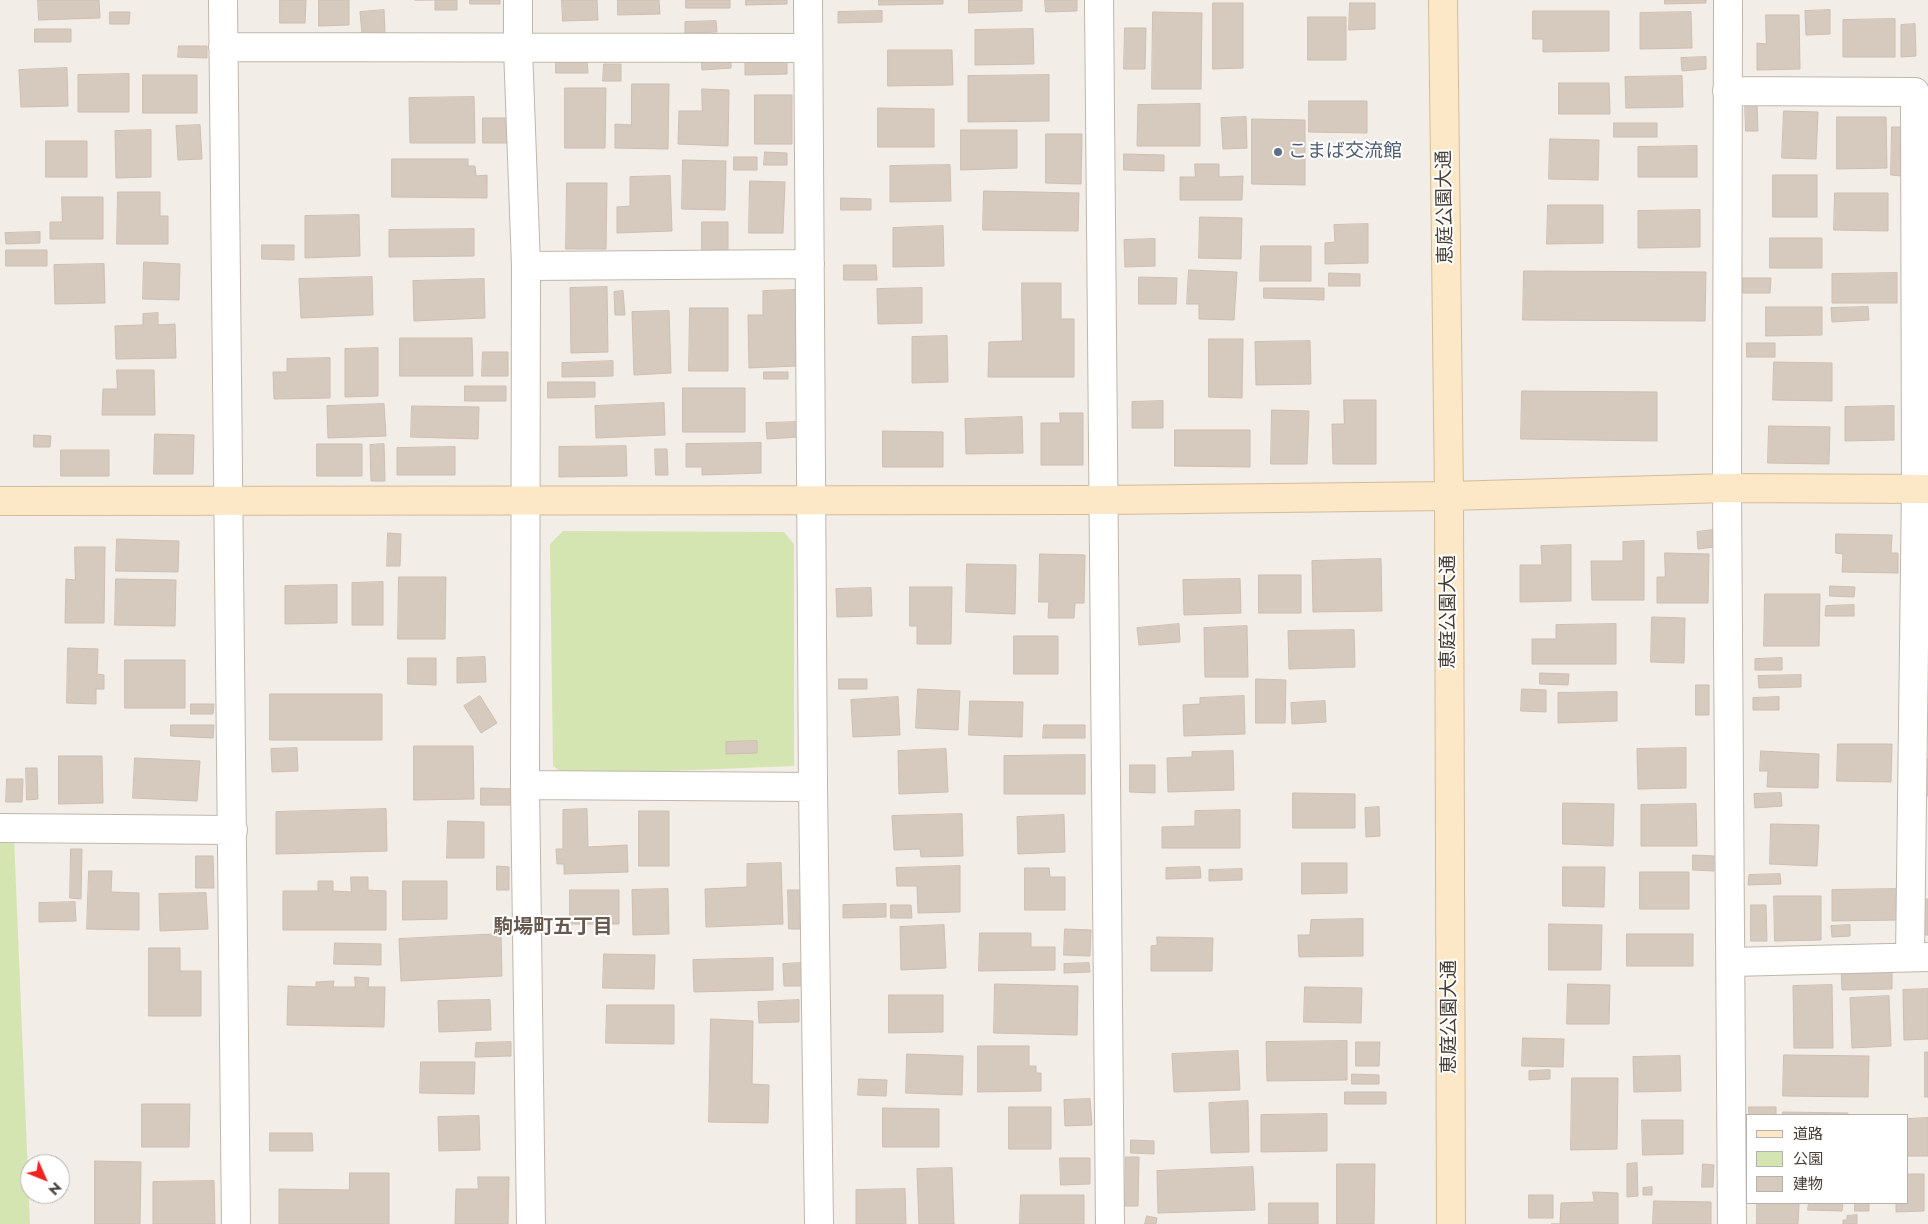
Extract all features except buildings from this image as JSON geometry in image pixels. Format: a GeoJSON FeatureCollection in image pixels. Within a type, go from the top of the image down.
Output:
{"type":"FeatureCollection","features":[{"type":"Feature","properties":{"kind":"street"},"geometry":{"type":"LineString","coordinates":[[223,0],[236,1224]]}},
{"type":"Feature","properties":{"kind":"street"},"geometry":{"type":"LineString","coordinates":[[518,0],[526,266],[525,785],[531,1224]]}},
{"type":"Feature","properties":{"kind":"street"},"geometry":{"type":"LineString","coordinates":[[808,0],[813,787],[819,1224]]}},
{"type":"Feature","properties":{"kind":"street"},"geometry":{"type":"LineString","coordinates":[[1099,0],[1110,1224]]}},
{"type":"Feature","properties":{"kind":"street","name":"恵庭公園大通"},"geometry":{"type":"LineString","coordinates":[[1443,0],[1449,496],[1451,1224]]}},
{"type":"Feature","properties":{"kind":"street"},"geometry":{"type":"LineString","coordinates":[[1728,0],[1727,488],[1732,962],[1732,1224]]}},
{"type":"Feature","properties":{"kind":"street"},"geometry":{"type":"LineString","coordinates":[[224,47],[808,48]]}},
{"type":"Feature","properties":{"kind":"street"},"geometry":{"type":"LineString","coordinates":[[1727,91],[1915,92],[1922,489],[1919,957],[1732,962]]}},
{"type":"Feature","properties":{"kind":"street"},"geometry":{"type":"LineString","coordinates":[[526,266],[810,264]]}},
{"type":"Feature","properties":{"kind":"street"},"geometry":{"type":"LineString","coordinates":[[0,501],[1104,500],[1449,496],[1727,488],[1922,489]]}},
{"type":"Feature","properties":{"kind":"street"},"geometry":{"type":"LineString","coordinates":[[525,785],[813,787]]}},
{"type":"Feature","properties":{"kind":"street"},"geometry":{"type":"LineString","coordinates":[[0,828],[232,830]]}},
{"type":"Feature","properties":{"kind":"green space"},"geometry":{"type":"Polygon","coordinates":[[[563,531],[784,532],[794,544],[794,766],[566,775],[553,766],[550,544],[563,531]]]}},
{"type":"Feature","properties":{"kind":"green space"},"geometry":{"type":"Polygon","coordinates":[[[14,838],[27,1154],[20,1154],[20,1204],[29,1204],[30,1224],[0,1224],[0,839],[14,838]]]}},
{"type":"Feature","properties":{"kind":"place","name":"こまば交流館"},"geometry":{"type":"Point","coordinates":[1278,152]}},
{"type":"Feature","properties":{"kind":"district","name":"駒場町五丁目"},"geometry":{"type":"Point","coordinates":[553,928]}}]}
